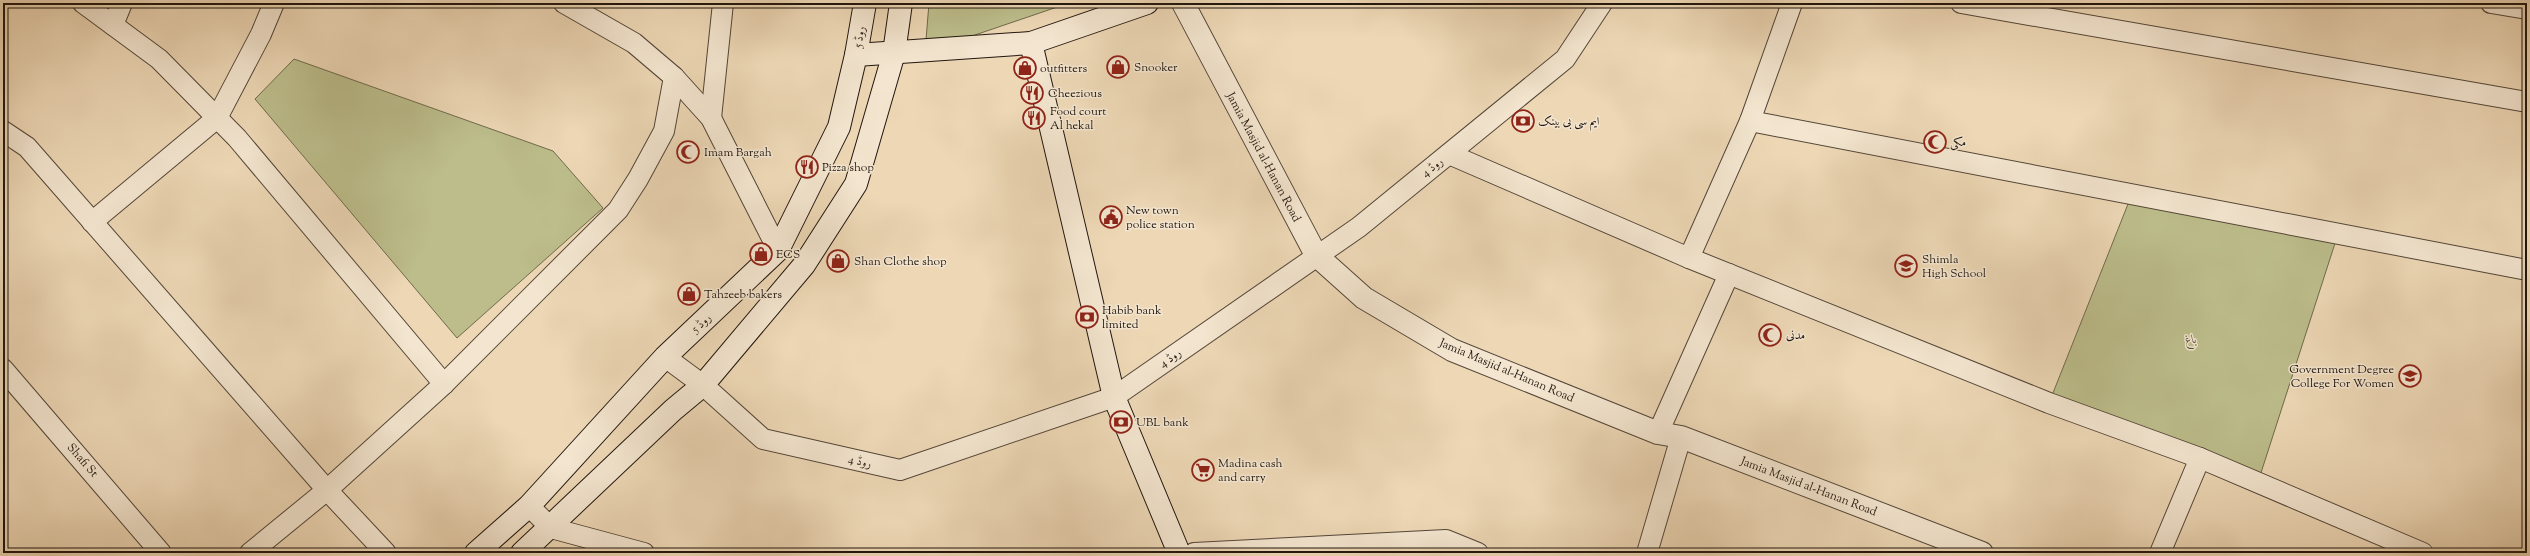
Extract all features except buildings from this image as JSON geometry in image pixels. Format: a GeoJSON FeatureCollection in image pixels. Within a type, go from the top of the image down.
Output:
{"type":"FeatureCollection","features":[{"type":"Feature","properties":{"kind":"main road","name":"روڈ 5"},"geometry":{"type":"LineString","coordinates":[[476,553],[529,506],[665,357],[778,250],[839,127],[856,55],[865,3]]}},
{"type":"Feature","properties":{"kind":"main road"},"geometry":{"type":"LineString","coordinates":[[522,553],[551,528],[673,410],[704,385],[804,265],[856,184],[894,53],[901,3]]}},
{"type":"Feature","properties":{"kind":"main road"},"geometry":{"type":"LineString","coordinates":[[856,55],[1031,43],[1147,3]]}},
{"type":"Feature","properties":{"kind":"main road","name":"Jamia Masjid al-Hanan Road"},"geometry":{"type":"LineString","coordinates":[[1183,3],[1316,255],[1364,298],[1452,350],[1658,433],[1681,437],[1982,553]]}},
{"type":"Feature","properties":{"kind":"main road"},"geometry":{"type":"LineString","coordinates":[[1031,43],[1114,397],[1179,553]]}},
{"type":"Feature","properties":{"kind":"street"},"geometry":{"type":"LineString","coordinates":[[83,3],[159,59],[242,144],[444,384]]}},
{"type":"Feature","properties":{"kind":"street"},"geometry":{"type":"LineString","coordinates":[[113,25],[122,3]]}},
{"type":"Feature","properties":{"kind":"street"},"geometry":{"type":"LineString","coordinates":[[92,222],[217,118],[261,34],[274,3]]}},
{"type":"Feature","properties":{"kind":"street"},"geometry":{"type":"LineString","coordinates":[[564,3],[634,43],[674,77],[711,118],[778,250]]}},
{"type":"Feature","properties":{"kind":"street"},"geometry":{"type":"LineString","coordinates":[[711,118],[723,3]]}},
{"type":"Feature","properties":{"kind":"street","name":"روڈ 4"},"geometry":{"type":"LineString","coordinates":[[665,357],[704,385],[763,439],[900,470],[1114,397],[1316,255],[1359,227],[1565,59],[1602,3]]}},
{"type":"Feature","properties":{"kind":"street"},"geometry":{"type":"LineString","coordinates":[[1689,258],[1750,121],[1792,3]]}},
{"type":"Feature","properties":{"kind":"street"},"geometry":{"type":"LineString","coordinates":[[1961,3],[2527,102]]}},
{"type":"Feature","properties":{"kind":"street"},"geometry":{"type":"LineString","coordinates":[[2491,3],[2527,9]]}},
{"type":"Feature","properties":{"kind":"street"},"geometry":{"type":"LineString","coordinates":[[250,553],[327,490],[444,384],[618,210],[638,179],[664,131],[674,77]]}},
{"type":"Feature","properties":{"kind":"street"},"geometry":{"type":"LineString","coordinates":[[1750,121],[2527,270]]}},
{"type":"Feature","properties":{"kind":"street"},"geometry":{"type":"LineString","coordinates":[[3,131],[27,147],[327,490],[386,553]]}},
{"type":"Feature","properties":{"kind":"street"},"geometry":{"type":"LineString","coordinates":[[1449,154],[1689,258],[2050,403],[2200,458],[2423,553]]}},
{"type":"Feature","properties":{"kind":"street"},"geometry":{"type":"LineString","coordinates":[[1658,433],[1729,274]]}},
{"type":"Feature","properties":{"kind":"street","name":"Shafi St"},"geometry":{"type":"LineString","coordinates":[[3,369],[161,553]]}},
{"type":"Feature","properties":{"kind":"street"},"geometry":{"type":"LineString","coordinates":[[1647,553],[1681,437]]}},
{"type":"Feature","properties":{"kind":"street"},"geometry":{"type":"LineString","coordinates":[[2160,553],[2200,458]]}},
{"type":"Feature","properties":{"kind":"street"},"geometry":{"type":"LineString","coordinates":[[529,506],[551,528],[644,553]]}},
{"type":"Feature","properties":{"kind":"street"},"geometry":{"type":"LineString","coordinates":[[1194,553],[1339,549],[1446,540],[1478,553]]}},
{"type":"Feature","properties":{"kind":"green space"},"geometry":{"type":"Polygon","coordinates":[[[929,3],[1069,3],[925,52],[929,3]]]}},
{"type":"Feature","properties":{"kind":"green space"},"geometry":{"type":"Polygon","coordinates":[[[294,59],[553,151],[603,208],[457,338],[255,99],[294,59]]]}},
{"type":"Feature","properties":{"kind":"green space","name":"باغ"},"geometry":{"type":"Polygon","coordinates":[[[2132,194],[2338,234],[2258,482],[2049,403],[2132,194]]]}},
{"type":"Feature","properties":{"kind":"place","name":"Snooker"},"geometry":{"type":"Point","coordinates":[1118,67]}},
{"type":"Feature","properties":{"kind":"place","name":"outfitters"},"geometry":{"type":"Point","coordinates":[1025,68]}},
{"type":"Feature","properties":{"kind":"place","name":"Cheezious"},"geometry":{"type":"Point","coordinates":[1032,93]}},
{"type":"Feature","properties":{"kind":"place","name":"Food court Al hekal"},"geometry":{"type":"Point","coordinates":[1034,118]}},
{"type":"Feature","properties":{"kind":"place","name":"ایم سی بی بینک"},"geometry":{"type":"Point","coordinates":[1523,121]}},
{"type":"Feature","properties":{"kind":"place","name":"مکی"},"geometry":{"type":"Point","coordinates":[1935,142]}},
{"type":"Feature","properties":{"kind":"place","name":"Imam Bargah"},"geometry":{"type":"Point","coordinates":[688,152]}},
{"type":"Feature","properties":{"kind":"place","name":"Pizza shop"},"geometry":{"type":"Point","coordinates":[807,167]}},
{"type":"Feature","properties":{"kind":"place","name":"New town police station"},"geometry":{"type":"Point","coordinates":[1111,217]}},
{"type":"Feature","properties":{"kind":"place","name":"ECS"},"geometry":{"type":"Point","coordinates":[761,254]}},
{"type":"Feature","properties":{"kind":"place","name":"Shan Clothe shop"},"geometry":{"type":"Point","coordinates":[838,261]}},
{"type":"Feature","properties":{"kind":"place","name":"Shimla High School"},"geometry":{"type":"Point","coordinates":[1906,266]}},
{"type":"Feature","properties":{"kind":"place","name":"Tahzeeb bakers"},"geometry":{"type":"Point","coordinates":[689,294]}},
{"type":"Feature","properties":{"kind":"place","name":"Habib bank limited"},"geometry":{"type":"Point","coordinates":[1087,317]}},
{"type":"Feature","properties":{"kind":"place","name":"مدنی"},"geometry":{"type":"Point","coordinates":[1770,335]}},
{"type":"Feature","properties":{"kind":"place","name":"Government Degree College For Women"},"geometry":{"type":"Point","coordinates":[2410,376]}},
{"type":"Feature","properties":{"kind":"place","name":"UBL bank"},"geometry":{"type":"Point","coordinates":[1121,422]}},
{"type":"Feature","properties":{"kind":"place","name":"Madina cash and carry"},"geometry":{"type":"Point","coordinates":[1203,470]}}]}
